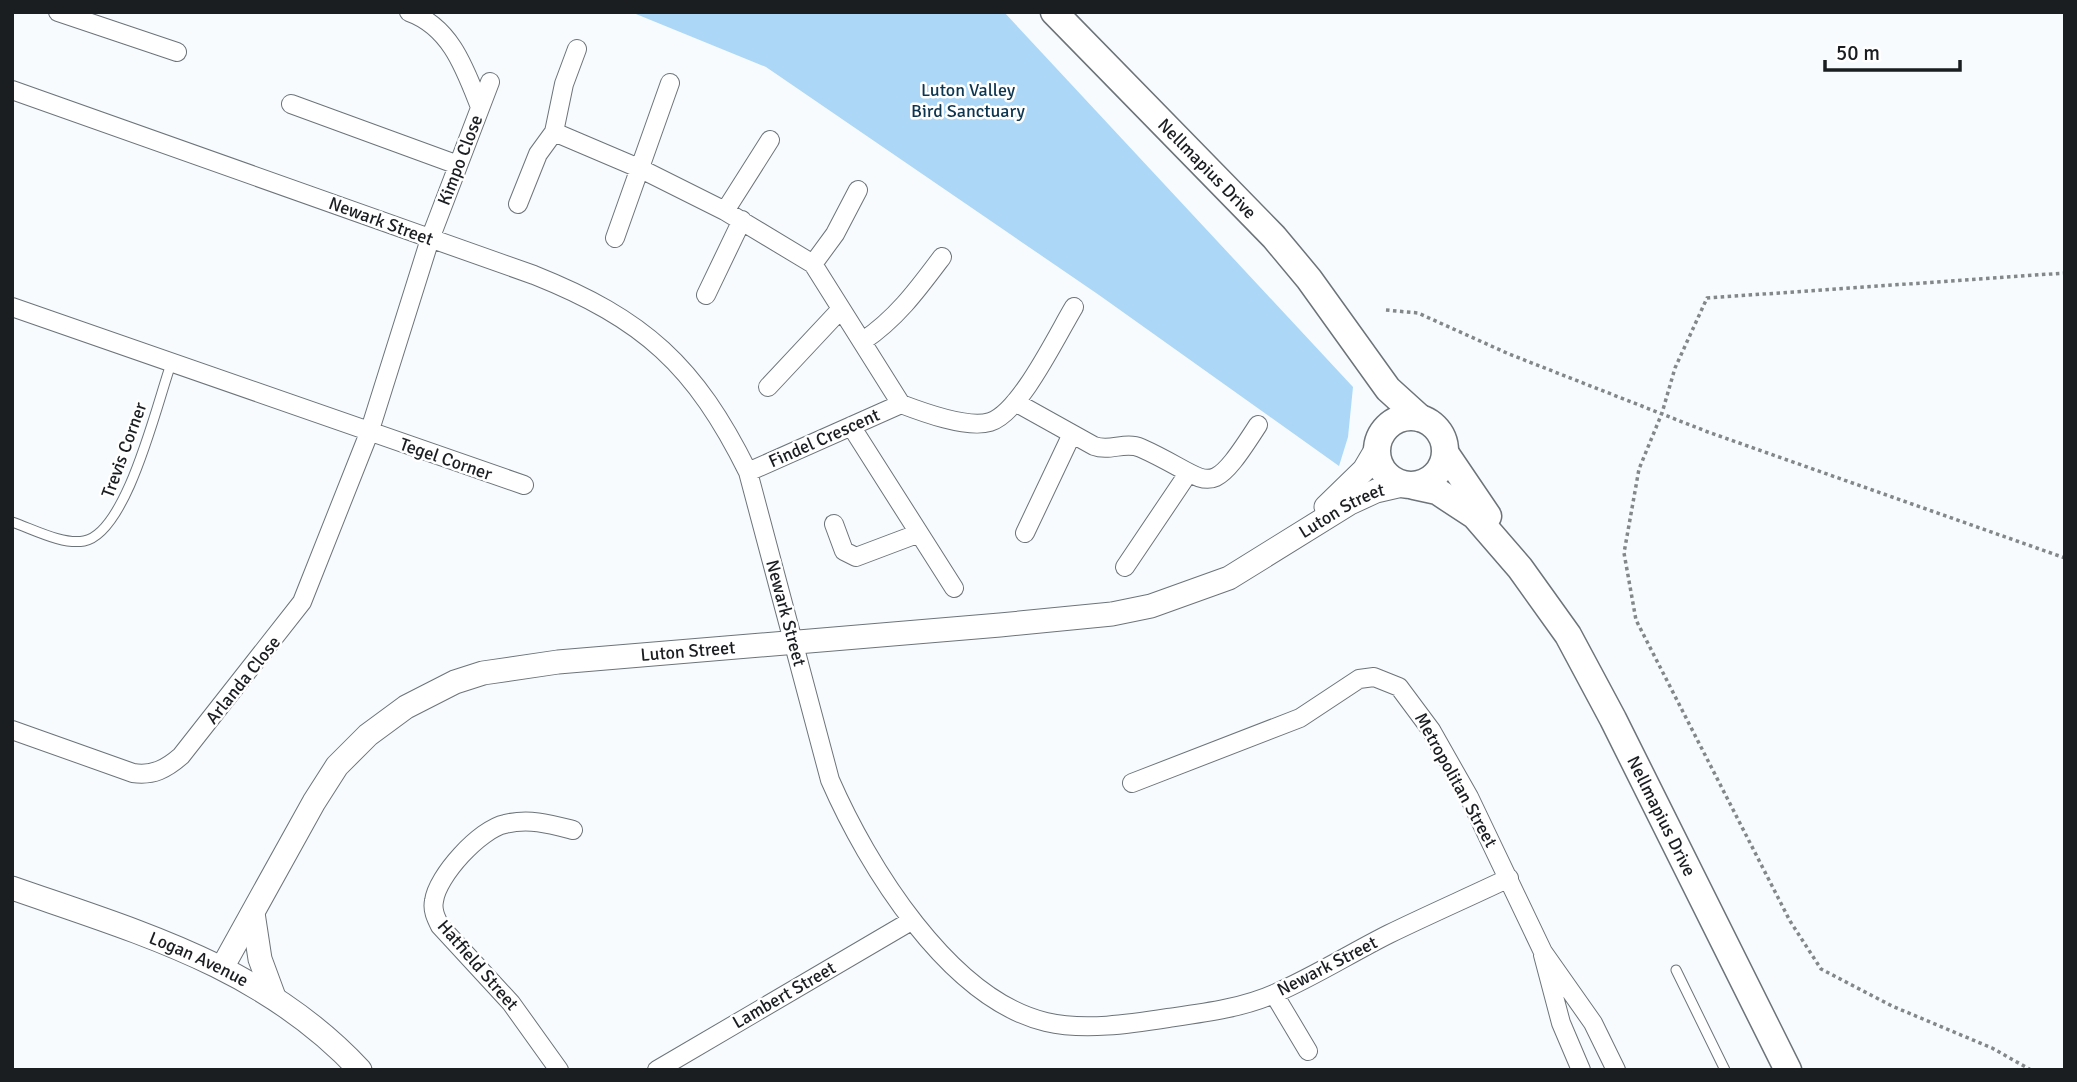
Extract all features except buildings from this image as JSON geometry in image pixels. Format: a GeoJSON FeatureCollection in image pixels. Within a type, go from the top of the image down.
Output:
{"type":"FeatureCollection","features":[{"type":"Feature","properties":{"kind":"main road","name":"Nellmapius Drive"},"geometry":{"type":"LineString","coordinates":[[1054,12],[1274,237],[1350,334],[1388,389],[1420,418]]}},
{"type":"Feature","properties":{"kind":"main road","name":"Nellmapius Drive"},"geometry":{"type":"LineString","coordinates":[[1350,334],[1375,392],[1378,442]]}},
{"type":"Feature","properties":{"kind":"main road"},"geometry":{"type":"LineString","coordinates":[[1420,418],[1440,432],[1446,454],[1435,476],[1408,485],[1383,471],[1378,442],[1397,420],[1420,418]]}},
{"type":"Feature","properties":{"kind":"main road","name":"Nellmapius Drive"},"geometry":{"type":"LineString","coordinates":[[1446,454],[1494,524],[1520,568],[1568,635],[1613,719],[1788,1070]]}},
{"type":"Feature","properties":{"kind":"main road","name":"Nellmapius Drive"},"geometry":{"type":"LineString","coordinates":[[1408,485],[1437,491],[1467,509],[1520,568]]}},
{"type":"Feature","properties":{"kind":"street"},"geometry":{"type":"LineString","coordinates":[[58,12],[177,52]]}},
{"type":"Feature","properties":{"kind":"street"},"geometry":{"type":"LineString","coordinates":[[409,12],[424,17],[437,27],[454,49],[480,107]]}},
{"type":"Feature","properties":{"kind":"street"},"geometry":{"type":"LineString","coordinates":[[518,204],[538,154],[554,132],[564,84],[577,49]]}},
{"type":"Feature","properties":{"kind":"street","name":"Kimpo Close"},"geometry":{"type":"LineString","coordinates":[[430,239],[490,82]]}},
{"type":"Feature","properties":{"kind":"street"},"geometry":{"type":"LineString","coordinates":[[615,238],[670,83]]}},
{"type":"Feature","properties":{"kind":"street","name":"Newark Street"},"geometry":{"type":"LineString","coordinates":[[12,90],[580,294],[651,337],[701,390],[748,472],[830,780],[870,859],[911,921],[986,993],[1018,1013],[1048,1022],[1083,1025],[1139,1023],[1214,1012],[1274,994],[1388,934],[1509,878]]}},
{"type":"Feature","properties":{"kind":"street"},"geometry":{"type":"LineString","coordinates":[[291,104],[458,165]]}},
{"type":"Feature","properties":{"kind":"street"},"geometry":{"type":"LineString","coordinates":[[554,132],[641,169],[725,211],[813,264],[901,404],[938,417],[986,424],[999,418],[1015,402],[1074,307]]}},
{"type":"Feature","properties":{"kind":"street"},"geometry":{"type":"LineString","coordinates":[[725,211],[770,140]]}},
{"type":"Feature","properties":{"kind":"street"},"geometry":{"type":"LineString","coordinates":[[813,264],[835,234],[859,190]]}},
{"type":"Feature","properties":{"kind":"street"},"geometry":{"type":"LineString","coordinates":[[706,295],[742,220]]}},
{"type":"Feature","properties":{"kind":"street","name":"Arlanda Close"},"geometry":{"type":"LineString","coordinates":[[12,730],[133,773],[160,771],[181,756],[302,603],[369,433],[430,239]]}},
{"type":"Feature","properties":{"kind":"street"},"geometry":{"type":"LineString","coordinates":[[863,341],[886,326],[903,309],[942,257]]}},
{"type":"Feature","properties":{"kind":"street"},"geometry":{"type":"LineString","coordinates":[[12,307],[369,433]]}},
{"type":"Feature","properties":{"kind":"street"},"geometry":{"type":"LineString","coordinates":[[768,387],[841,309]]}},
{"type":"Feature","properties":{"kind":"street"},"geometry":{"type":"LineString","coordinates":[[1015,402],[1071,436],[1105,450],[1126,446],[1140,448],[1187,475],[1210,480],[1226,471],[1258,425]]}},
{"type":"Feature","properties":{"kind":"street","name":"Findel Crescent"},"geometry":{"type":"LineString","coordinates":[[748,472],[901,404]]}},
{"type":"Feature","properties":{"kind":"street"},"geometry":{"type":"LineString","coordinates":[[850,426],[954,588]]}},
{"type":"Feature","properties":{"kind":"street","name":"Tegel Corner"},"geometry":{"type":"LineString","coordinates":[[369,433],[524,485]]}},
{"type":"Feature","properties":{"kind":"street"},"geometry":{"type":"LineString","coordinates":[[1025,533],[1071,436]]}},
{"type":"Feature","properties":{"kind":"street","name":"Luton Street"},"geometry":{"type":"LineString","coordinates":[[1284,543],[1364,470],[1378,442]]}},
{"type":"Feature","properties":{"kind":"street"},"geometry":{"type":"LineString","coordinates":[[1125,567],[1187,475]]}},
{"type":"Feature","properties":{"kind":"street","name":"Luton Street"},"geometry":{"type":"LineString","coordinates":[[223,966],[337,766],[368,734],[406,707],[455,682],[483,673],[558,662],[1112,614],[1151,606],[1229,578],[1350,503],[1376,491],[1408,485]]}},
{"type":"Feature","properties":{"kind":"street"},"geometry":{"type":"LineString","coordinates":[[834,524],[844,551],[856,557],[917,534]]}},
{"type":"Feature","properties":{"kind":"street","name":"Metropolitan Street"},"geometry":{"type":"LineString","coordinates":[[1132,783],[1300,718],[1341,688],[1359,679],[1384,679],[1399,687],[1411,699],[1431,730],[1469,797],[1543,951],[1592,1023],[1616,1070]]}},
{"type":"Feature","properties":{"kind":"street","name":"Hatfield Street"},"geometry":{"type":"LineString","coordinates":[[559,1070],[517,1010],[440,926],[434,914],[434,900],[440,885],[460,857],[487,831],[502,824],[526,820],[573,830]]}},
{"type":"Feature","properties":{"kind":"street","name":"Logan Avenue"},"geometry":{"type":"LineString","coordinates":[[12,888],[165,941],[223,966],[301,1015],[360,1070]]}},
{"type":"Feature","properties":{"kind":"street"},"geometry":{"type":"LineString","coordinates":[[253,913],[258,949],[274,997]]}},
{"type":"Feature","properties":{"kind":"street","name":"Lambert Street"},"geometry":{"type":"LineString","coordinates":[[657,1070],[911,921]]}},
{"type":"Feature","properties":{"kind":"street","name":"Metropolitan Street"},"geometry":{"type":"LineString","coordinates":[[1543,951],[1561,1023],[1581,1070]]}},
{"type":"Feature","properties":{"kind":"street"},"geometry":{"type":"LineString","coordinates":[[1274,994],[1308,1051]]}},
{"type":"Feature","properties":{"kind":"lane","name":"Trevis Corner"},"geometry":{"type":"LineString","coordinates":[[12,522],[62,538],[83,541],[102,534],[116,517],[126,496],[171,364]]}},
{"type":"Feature","properties":{"kind":"lane"},"geometry":{"type":"LineString","coordinates":[[1676,970],[1726,1070]]}},
{"type":"Feature","properties":{"kind":"path"},"geometry":{"type":"LineString","coordinates":[[2031,1070],[1992,1048],[1892,1006],[1821,969],[1790,921],[1636,620],[1624,553],[1639,469],[1662,413],[1675,368],[1707,298],[2065,273]]}},
{"type":"Feature","properties":{"kind":"path"},"geometry":{"type":"LineString","coordinates":[[1386,310],[1418,313],[1509,354],[1662,413],[2065,558]]}},
{"type":"Feature","properties":{"kind":"green space","name":"Luton Valley Bird Sanctuary"},"geometry":{"type":"Polygon","coordinates":[[[631,12],[1004,12],[1353,387],[1348,437],[1339,466],[1099,295],[766,67],[631,12]]]}}]}
